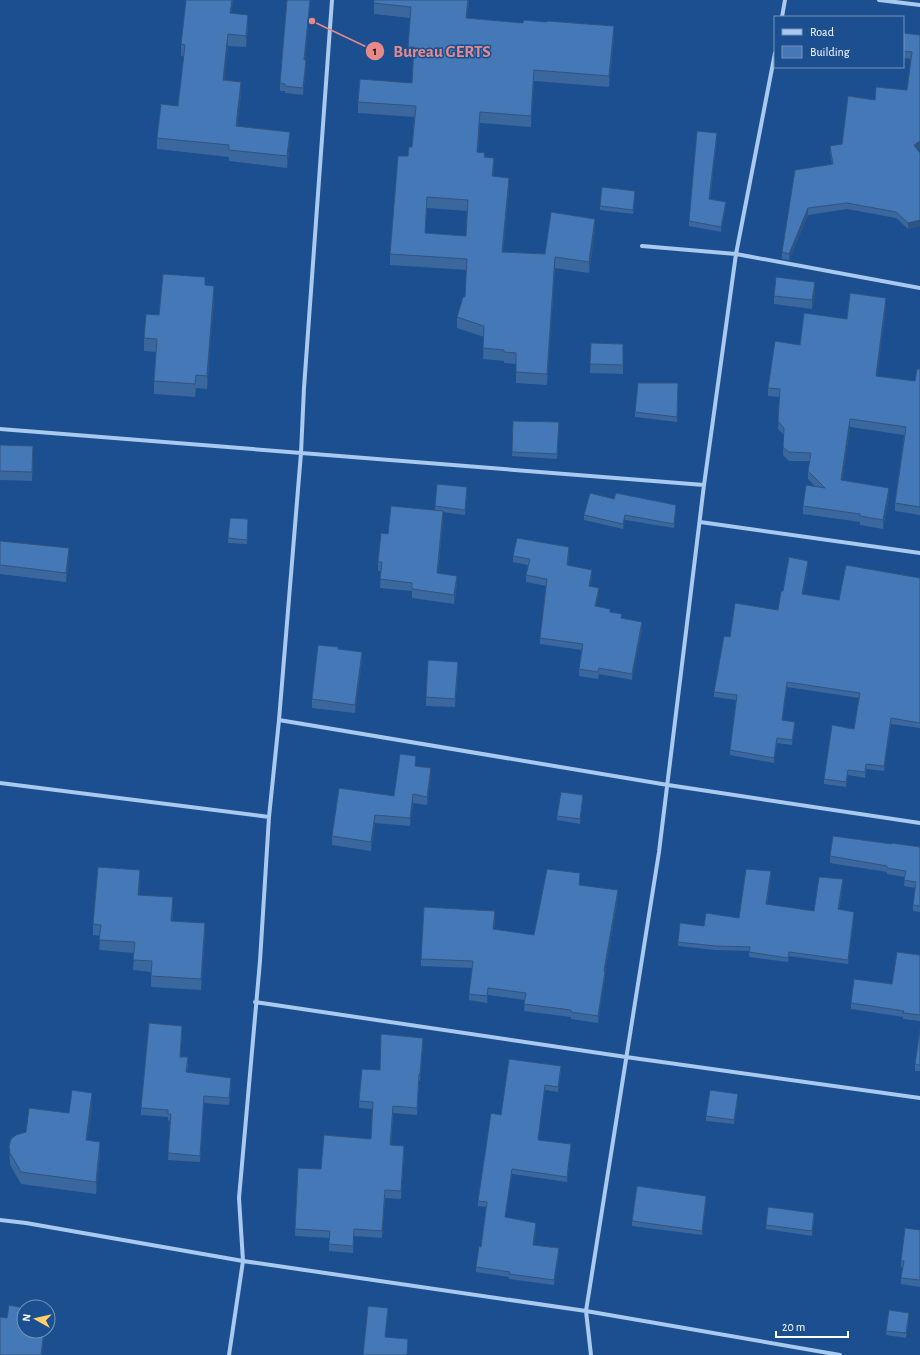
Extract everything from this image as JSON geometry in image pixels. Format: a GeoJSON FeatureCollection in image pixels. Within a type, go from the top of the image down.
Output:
{"type":"FeatureCollection","features":[{"type":"Feature","properties":{"kind":"street"},"geometry":{"type":"LineString","coordinates":[[229,1355],[243,1261],[239,1198],[260,961],[269,817],[279,720],[301,453],[304,380],[332,0]]}},
{"type":"Feature","properties":{"kind":"street"},"geometry":{"type":"LineString","coordinates":[[782,16],[785,0]]}},
{"type":"Feature","properties":{"kind":"street"},"geometry":{"type":"LineString","coordinates":[[879,0],[920,5]]}},
{"type":"Feature","properties":{"kind":"street"},"geometry":{"type":"LineString","coordinates":[[590,1355],[586,1311],[659,852],[704,485],[722,366],[736,254],[774,57]]}},
{"type":"Feature","properties":{"kind":"street"},"geometry":{"type":"LineString","coordinates":[[642,246],[736,254],[920,288]]}},
{"type":"Feature","properties":{"kind":"street"},"geometry":{"type":"LineString","coordinates":[[0,429],[704,485]]}},
{"type":"Feature","properties":{"kind":"street"},"geometry":{"type":"LineString","coordinates":[[700,522],[920,552]]}},
{"type":"Feature","properties":{"kind":"street"},"geometry":{"type":"LineString","coordinates":[[279,720],[668,785],[920,823]]}},
{"type":"Feature","properties":{"kind":"street"},"geometry":{"type":"LineString","coordinates":[[0,783],[269,817]]}},
{"type":"Feature","properties":{"kind":"street"},"geometry":{"type":"LineString","coordinates":[[256,1002],[626,1057],[920,1098]]}},
{"type":"Feature","properties":{"kind":"street"},"geometry":{"type":"LineString","coordinates":[[0,1220],[26,1222],[243,1261],[586,1311],[840,1355]]}},
{"type":"Feature","properties":{"kind":"building"},"geometry":{"type":"Polygon","coordinates":[[[186,0],[232,0],[230,13],[248,15],[246,36],[228,34],[223,80],[241,82],[236,126],[290,132],[287,156],[229,150],[229,145],[157,138],[161,104],[178,106],[185,45],[181,44],[186,0]]]}},
{"type":"Feature","properties":{"kind":"building"},"geometry":{"type":"Polygon","coordinates":[[[287,0],[310,0],[304,60],[306,60],[303,88],[285,86],[285,84],[280,83],[287,0]]]}},
{"type":"Feature","properties":{"kind":"building"},"geometry":{"type":"Polygon","coordinates":[[[374,0],[468,0],[466,18],[523,23],[524,20],[614,26],[609,76],[534,70],[531,116],[480,112],[477,152],[485,153],[484,157],[494,158],[492,176],[509,178],[502,252],[545,254],[551,212],[595,219],[589,262],[555,257],[547,374],[516,372],[516,353],[483,348],[484,326],[457,317],[463,297],[465,297],[467,259],[390,254],[398,156],[408,156],[409,147],[412,147],[416,106],[358,102],[360,79],[412,83],[414,47],[408,47],[411,7],[374,3],[374,0]],[[427,197],[425,233],[466,236],[468,200],[427,197]]]}},
{"type":"Feature","properties":{"kind":"building"},"geometry":{"type":"Polygon","coordinates":[[[904,33],[920,35],[920,141],[914,145],[920,153],[920,220],[908,223],[896,212],[847,203],[808,208],[789,254],[782,252],[795,170],[833,164],[830,146],[842,144],[848,96],[875,100],[876,87],[907,90],[912,52],[904,51],[904,33]]]}},
{"type":"Feature","properties":{"kind":"building"},"geometry":{"type":"Polygon","coordinates":[[[697,131],[717,133],[709,199],[726,202],[721,227],[689,221],[697,131]]]}},
{"type":"Feature","properties":{"kind":"building"},"geometry":{"type":"Polygon","coordinates":[[[602,187],[635,191],[633,210],[600,206],[602,187]]]}},
{"type":"Feature","properties":{"kind":"building"},"geometry":{"type":"Polygon","coordinates":[[[163,274],[205,277],[205,285],[214,286],[207,376],[196,375],[195,384],[154,381],[157,339],[144,338],[146,314],[159,315],[163,274]]]}},
{"type":"Feature","properties":{"kind":"building"},"geometry":{"type":"Polygon","coordinates":[[[776,277],[815,282],[812,300],[774,296],[776,277]]]}},
{"type":"Feature","properties":{"kind":"building"},"geometry":{"type":"Polygon","coordinates":[[[850,293],[886,298],[876,376],[915,381],[917,369],[920,369],[920,507],[895,503],[906,427],[850,419],[841,480],[889,488],[883,520],[860,516],[860,514],[803,506],[806,485],[825,488],[808,471],[811,453],[789,452],[783,447],[784,428],[778,421],[780,389],[768,388],[775,341],[800,345],[804,313],[847,319],[850,293]]]}},
{"type":"Feature","properties":{"kind":"building"},"geometry":{"type":"Polygon","coordinates":[[[591,343],[623,344],[623,365],[590,364],[591,343]]]}},
{"type":"Feature","properties":{"kind":"building"},"geometry":{"type":"Polygon","coordinates":[[[638,383],[678,383],[677,417],[635,412],[638,383]]]}},
{"type":"Feature","properties":{"kind":"building"},"geometry":{"type":"Polygon","coordinates":[[[513,421],[559,422],[557,454],[512,452],[513,421]]]}},
{"type":"Feature","properties":{"kind":"building"},"geometry":{"type":"Polygon","coordinates":[[[0,445],[33,446],[32,472],[0,471],[0,445]]]}},
{"type":"Feature","properties":{"kind":"building"},"geometry":{"type":"Polygon","coordinates":[[[437,484],[467,487],[465,510],[435,506],[437,484]]]}},
{"type":"Feature","properties":{"kind":"building"},"geometry":{"type":"Polygon","coordinates":[[[590,493],[614,499],[616,493],[676,505],[674,524],[625,515],[623,524],[584,515],[590,493]]]}},
{"type":"Feature","properties":{"kind":"building"},"geometry":{"type":"Polygon","coordinates":[[[391,506],[443,511],[437,573],[457,576],[454,595],[412,589],[412,583],[380,579],[382,562],[378,562],[381,533],[388,534],[391,506]]]}},
{"type":"Feature","properties":{"kind":"building"},"geometry":{"type":"Polygon","coordinates":[[[230,518],[248,519],[247,540],[228,538],[230,518]]]}},
{"type":"Feature","properties":{"kind":"building"},"geometry":{"type":"Polygon","coordinates":[[[517,538],[569,547],[567,565],[592,570],[589,586],[599,588],[595,606],[610,609],[610,612],[622,614],[621,618],[642,622],[632,674],[599,668],[598,672],[579,669],[583,644],[540,638],[547,579],[526,575],[530,559],[513,556],[517,538]]]}},
{"type":"Feature","properties":{"kind":"building"},"geometry":{"type":"Polygon","coordinates":[[[0,541],[69,548],[66,573],[0,565],[0,541]]]}},
{"type":"Feature","properties":{"kind":"building"},"geometry":{"type":"Polygon","coordinates":[[[789,557],[808,561],[802,594],[839,600],[846,565],[920,578],[920,723],[891,718],[884,766],[866,764],[865,772],[848,770],[846,782],[824,779],[832,725],[854,729],[860,693],[787,682],[782,720],[795,722],[792,740],[777,738],[774,758],[730,750],[737,695],[714,692],[724,636],[730,637],[735,603],[778,610],[789,557]]]}},
{"type":"Feature","properties":{"kind":"building"},"geometry":{"type":"Polygon","coordinates":[[[318,645],[362,652],[355,705],[312,699],[318,645]]]}},
{"type":"Feature","properties":{"kind":"building"},"geometry":{"type":"Polygon","coordinates":[[[428,660],[458,662],[455,699],[426,697],[428,660]]]}},
{"type":"Feature","properties":{"kind":"building"},"geometry":{"type":"Polygon","coordinates":[[[400,754],[416,756],[415,766],[431,768],[427,797],[413,794],[410,818],[375,815],[371,842],[332,836],[339,788],[394,796],[400,754]]]}},
{"type":"Feature","properties":{"kind":"building"},"geometry":{"type":"Polygon","coordinates":[[[561,792],[583,795],[580,819],[557,816],[561,792]]]}},
{"type":"Feature","properties":{"kind":"building"},"geometry":{"type":"Polygon","coordinates":[[[833,836],[920,847],[920,906],[913,905],[916,882],[904,880],[906,871],[887,868],[887,866],[830,856],[833,836]]]}},
{"type":"Feature","properties":{"kind":"building"},"geometry":{"type":"Polygon","coordinates":[[[98,867],[140,870],[138,895],[173,897],[171,921],[205,923],[201,979],[151,976],[152,961],[133,960],[135,942],[99,940],[101,925],[93,924],[98,867]]]}},
{"type":"Feature","properties":{"kind":"building"},"geometry":{"type":"Polygon","coordinates":[[[547,869],[580,873],[579,885],[618,890],[598,1016],[571,1012],[571,1010],[524,1004],[526,993],[488,988],[487,996],[469,994],[473,961],[421,959],[424,907],[495,911],[493,929],[534,935],[547,869]]]}},
{"type":"Feature","properties":{"kind":"building"},"geometry":{"type":"Polygon","coordinates":[[[746,869],[771,871],[766,904],[814,911],[819,877],[843,879],[838,909],[854,912],[848,960],[789,952],[788,958],[749,952],[750,947],[715,946],[678,942],[680,923],[704,926],[706,913],[739,918],[746,869]]]}},
{"type":"Feature","properties":{"kind":"building"},"geometry":{"type":"Polygon","coordinates":[[[897,952],[920,955],[920,1015],[851,1003],[854,979],[892,984],[897,952]]]}},
{"type":"Feature","properties":{"kind":"building"},"geometry":{"type":"Polygon","coordinates":[[[149,1023],[182,1026],[180,1057],[188,1057],[186,1072],[231,1078],[229,1098],[204,1096],[200,1156],[168,1153],[171,1114],[168,1114],[168,1110],[141,1108],[149,1023]]]}},
{"type":"Feature","properties":{"kind":"building"},"geometry":{"type":"Polygon","coordinates":[[[920,1030],[920,1065],[915,1064],[920,1030]]]}},
{"type":"Feature","properties":{"kind":"building"},"geometry":{"type":"Polygon","coordinates":[[[381,1034],[423,1038],[417,1108],[393,1106],[390,1145],[404,1146],[401,1191],[385,1190],[382,1231],[354,1229],[353,1246],[329,1244],[330,1231],[295,1229],[298,1168],[321,1169],[324,1135],[371,1139],[373,1102],[359,1101],[362,1069],[380,1070],[381,1034]]]}},
{"type":"Feature","properties":{"kind":"building"},"geometry":{"type":"Polygon","coordinates":[[[509,1059],[561,1066],[558,1087],[545,1085],[538,1140],[571,1144],[567,1177],[512,1169],[505,1217],[536,1223],[533,1245],[559,1248],[554,1280],[509,1274],[510,1272],[476,1267],[479,1246],[481,1247],[487,1202],[478,1201],[491,1113],[501,1115],[509,1059]]]}},
{"type":"Feature","properties":{"kind":"building"},"geometry":{"type":"Polygon","coordinates":[[[72,1090],[92,1093],[86,1140],[100,1142],[96,1182],[21,1172],[10,1153],[9,1146],[11,1139],[16,1135],[26,1132],[29,1108],[69,1113],[72,1090]]]}},
{"type":"Feature","properties":{"kind":"building"},"geometry":{"type":"Polygon","coordinates":[[[710,1090],[738,1094],[734,1120],[706,1116],[710,1090]]]}},
{"type":"Feature","properties":{"kind":"building"},"geometry":{"type":"Polygon","coordinates":[[[637,1186],[706,1196],[702,1231],[632,1221],[637,1186]]]}},
{"type":"Feature","properties":{"kind":"building"},"geometry":{"type":"Polygon","coordinates":[[[768,1207],[814,1213],[812,1231],[766,1225],[768,1207]]]}},
{"type":"Feature","properties":{"kind":"building"},"geometry":{"type":"Polygon","coordinates":[[[905,1228],[920,1230],[920,1280],[901,1278],[904,1261],[901,1261],[905,1228]]]}},
{"type":"Feature","properties":{"kind":"building"},"geometry":{"type":"Polygon","coordinates":[[[9,1305],[16,1306],[16,1339],[43,1339],[41,1355],[0,1355],[0,1317],[7,1318],[9,1305]]]}},
{"type":"Feature","properties":{"kind":"building"},"geometry":{"type":"Polygon","coordinates":[[[368,1306],[388,1308],[385,1337],[408,1339],[407,1355],[363,1355],[368,1306]]]}},
{"type":"Feature","properties":{"kind":"building"},"geometry":{"type":"Polygon","coordinates":[[[889,1310],[909,1313],[906,1333],[886,1331],[889,1310]]]}},
{"type":"Feature","properties":{"kind":"place","name":"Bureau GERTS"},"geometry":{"type":"Point","coordinates":[312,21]}}]}
